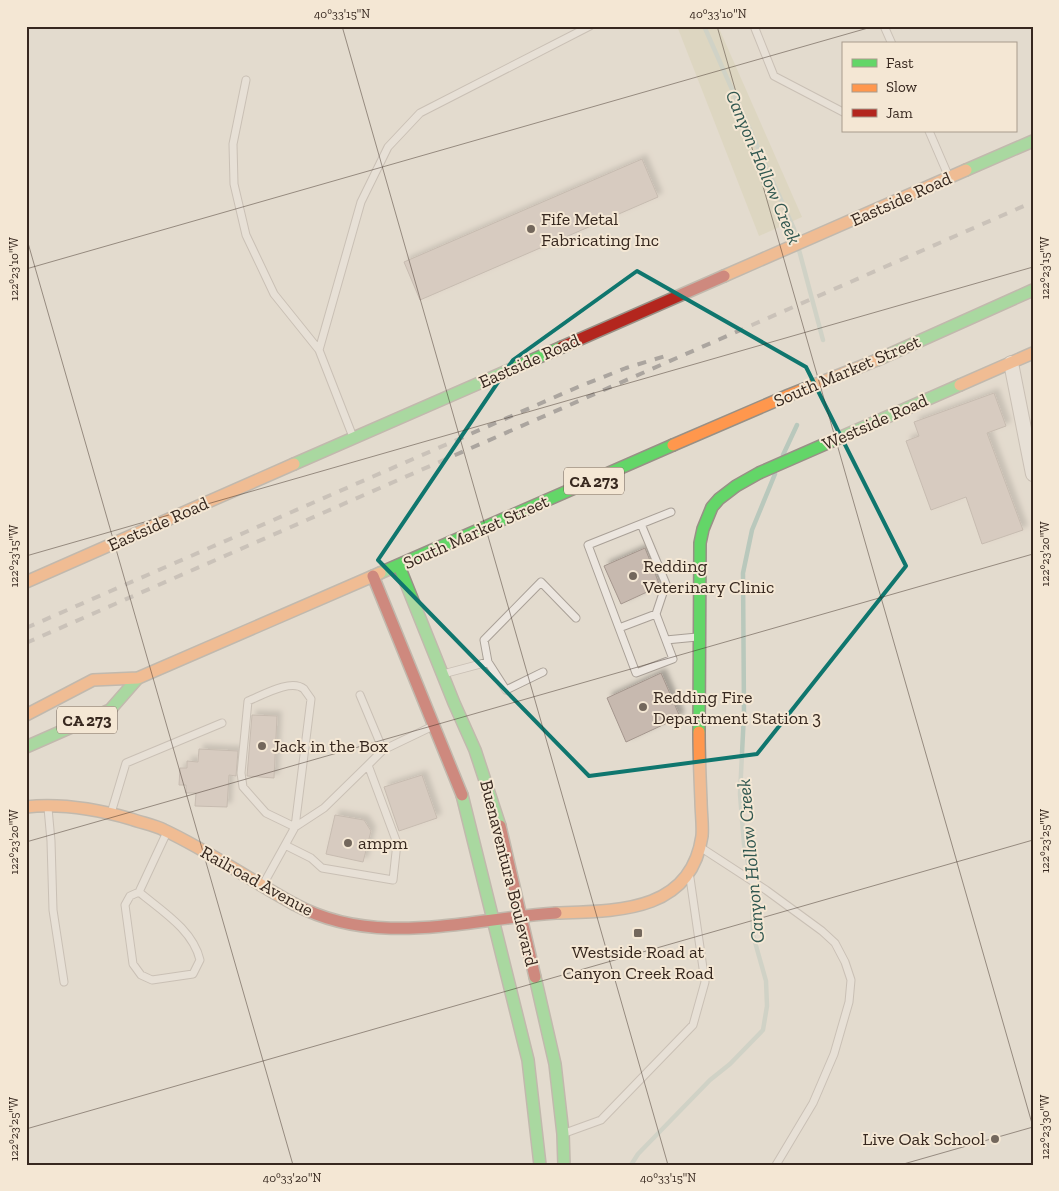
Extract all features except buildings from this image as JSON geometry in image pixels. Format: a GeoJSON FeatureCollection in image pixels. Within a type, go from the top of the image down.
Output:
{"type":"FeatureCollection","features":[{"type":"Feature","properties":{"kind":"main road","name":"Eastside Road"},"geometry":{"type":"LineString","coordinates":[[26,582],[1033,141]]}},
{"type":"Feature","properties":{"kind":"main road","name":"South Market Street"},"geometry":{"type":"LineString","coordinates":[[26,715],[93,680],[138,678],[789,395],[869,364],[1033,290]]}},
{"type":"Feature","properties":{"kind":"main road","name":"Westside Road"},"geometry":{"type":"LineString","coordinates":[[700,847],[702,834],[699,748],[701,534],[704,520],[709,511],[721,496],[734,486],[759,473],[1033,353]]}},
{"type":"Feature","properties":{"kind":"main road","name":"Buenaventura Boulevard"},"geometry":{"type":"LineString","coordinates":[[399,566],[487,783],[500,828],[555,1064],[563,1134],[564,1165]]}},
{"type":"Feature","properties":{"kind":"main road","name":"Buenaventura Boulevard"},"geometry":{"type":"LineString","coordinates":[[373,576],[461,790],[528,1060],[540,1165]]}},
{"type":"Feature","properties":{"kind":"main road","name":"South Market Street"},"geometry":{"type":"LineString","coordinates":[[26,747],[110,710],[138,678]]}},
{"type":"Feature","properties":{"kind":"main road","name":"Railroad Avenue"},"geometry":{"type":"LineString","coordinates":[[26,807],[47,805],[84,807],[110,813],[167,832],[313,913],[356,925],[405,928],[458,926],[521,917],[623,908],[640,904],[667,895],[680,883],[695,861],[700,847]]}},
{"type":"Feature","properties":{"kind":"street"},"geometry":{"type":"LineString","coordinates":[[1011,363],[1033,474]]}},
{"type":"Feature","properties":{"kind":"lane"},"geometry":{"type":"LineString","coordinates":[[319,350],[361,202],[388,147],[420,113],[590,26]]}},
{"type":"Feature","properties":{"kind":"lane"},"geometry":{"type":"LineString","coordinates":[[754,26],[774,76],[842,111]]}},
{"type":"Feature","properties":{"kind":"lane"},"geometry":{"type":"LineString","coordinates":[[884,26],[891,42]]}},
{"type":"Feature","properties":{"kind":"lane"},"geometry":{"type":"LineString","coordinates":[[246,80],[232,144],[234,184],[246,235],[274,294],[319,350],[353,438]]}},
{"type":"Feature","properties":{"kind":"lane"},"geometry":{"type":"LineString","coordinates":[[930,132],[949,178]]}},
{"type":"Feature","properties":{"kind":"lane"},"geometry":{"type":"LineString","coordinates":[[641,524],[666,584],[656,614],[673,659],[636,673],[588,544],[671,512]]}},
{"type":"Feature","properties":{"kind":"lane"},"geometry":{"type":"LineString","coordinates":[[543,672],[506,690],[488,662],[484,640],[541,582],[576,618]]}},
{"type":"Feature","properties":{"kind":"lane"},"geometry":{"type":"LineString","coordinates":[[619,628],[656,614]]}},
{"type":"Feature","properties":{"kind":"lane"},"geometry":{"type":"LineString","coordinates":[[666,640],[700,636]]}},
{"type":"Feature","properties":{"kind":"lane"},"geometry":{"type":"LineString","coordinates":[[443,674],[488,662]]}},
{"type":"Feature","properties":{"kind":"lane"},"geometry":{"type":"LineString","coordinates":[[263,886],[295,827],[311,699],[303,689],[293,686],[280,687],[248,701],[241,773],[242,787],[266,813],[295,827]]}},
{"type":"Feature","properties":{"kind":"lane"},"geometry":{"type":"LineString","coordinates":[[360,695],[383,750]]}},
{"type":"Feature","properties":{"kind":"lane"},"geometry":{"type":"LineString","coordinates":[[110,813],[126,763],[222,722]]}},
{"type":"Feature","properties":{"kind":"lane"},"geometry":{"type":"LineString","coordinates":[[295,827],[324,808],[383,750],[434,726]]}},
{"type":"Feature","properties":{"kind":"lane"},"geometry":{"type":"LineString","coordinates":[[285,846],[311,858],[322,868],[393,880],[397,843],[368,765]]}},
{"type":"Feature","properties":{"kind":"lane"},"geometry":{"type":"LineString","coordinates":[[47,805],[51,841],[53,910],[64,982]]}},
{"type":"Feature","properties":{"kind":"lane"},"geometry":{"type":"LineString","coordinates":[[139,892],[177,924],[197,948],[200,960],[193,974],[152,980],[141,975],[133,964],[125,905],[130,896],[139,892],[167,832]]}},
{"type":"Feature","properties":{"kind":"lane"},"geometry":{"type":"LineString","coordinates":[[700,847],[766,890],[822,931],[835,943],[845,962],[851,980],[849,1002],[834,1054],[813,1104],[776,1165]]}},
{"type":"Feature","properties":{"kind":"lane"},"geometry":{"type":"LineString","coordinates":[[563,1134],[601,1120],[693,1025],[705,982],[688,871]]}},
{"type":"Feature","properties":{"kind":"highlighted area"},"geometry":{"type":"Polygon","coordinates":[[[637,271],[806,367],[906,566],[757,754],[589,776],[378,560],[513,360],[637,271]]]}},
{"type":"Feature","properties":{"kind":"shaded area"},"geometry":{"type":"Polygon","coordinates":[[[677,26],[718,26],[802,217],[759,236],[677,26]]]}},
{"type":"Feature","properties":{"kind":"waterway","name":"Canyon Hollow Creek"},"geometry":{"type":"LineString","coordinates":[[704,26],[794,229],[797,240]]}},
{"type":"Feature","properties":{"kind":"waterway","name":"Canyon Hollow Creek"},"geometry":{"type":"LineString","coordinates":[[799,250],[823,340]]}},
{"type":"Feature","properties":{"kind":"waterway","name":"Canyon Hollow Creek"},"geometry":{"type":"LineString","coordinates":[[783,455],[797,425]]}},
{"type":"Feature","properties":{"kind":"waterway","name":"Canyon Hollow Creek"},"geometry":{"type":"LineString","coordinates":[[631,1165],[638,1154],[710,1080],[730,1064],[763,1030],[767,1006],[766,981],[753,935],[752,882],[744,844],[740,794],[744,713],[743,573],[752,530],[775,474]]}},
{"type":"Feature","properties":{"kind":"railway"},"geometry":{"type":"LineString","coordinates":[[26,643],[1033,202]]}},
{"type":"Feature","properties":{"kind":"railway"},"geometry":{"type":"LineString","coordinates":[[26,628],[578,387],[626,368],[672,354]]}},
{"type":"Feature","properties":{"kind":"traffic: fast"},"geometry":{"type":"LineString","coordinates":[[966,170],[1033,141]]}},
{"type":"Feature","properties":{"kind":"traffic: fast"},"geometry":{"type":"LineString","coordinates":[[877,360],[1033,290]]}},
{"type":"Feature","properties":{"kind":"traffic: fast"},"geometry":{"type":"LineString","coordinates":[[294,464],[562,347]]}},
{"type":"Feature","properties":{"kind":"traffic: fast"},"geometry":{"type":"LineString","coordinates":[[699,732],[700,543],[703,529],[712,507],[736,486],[759,473],[960,385]]}},
{"type":"Feature","properties":{"kind":"traffic: fast"},"geometry":{"type":"LineString","coordinates":[[380,573],[673,445]]}},
{"type":"Feature","properties":{"kind":"traffic: fast"},"geometry":{"type":"LineString","coordinates":[[399,566],[475,750],[500,826]]}},
{"type":"Feature","properties":{"kind":"traffic: fast"},"geometry":{"type":"LineString","coordinates":[[26,747],[110,710],[138,678]]}},
{"type":"Feature","properties":{"kind":"traffic: fast"},"geometry":{"type":"LineString","coordinates":[[462,795],[528,1060],[540,1165]]}},
{"type":"Feature","properties":{"kind":"traffic: fast"},"geometry":{"type":"LineString","coordinates":[[535,977],[555,1064],[563,1134],[564,1165]]}},
{"type":"Feature","properties":{"kind":"traffic: slow"},"geometry":{"type":"LineString","coordinates":[[724,276],[966,170]]}},
{"type":"Feature","properties":{"kind":"traffic: slow"},"geometry":{"type":"LineString","coordinates":[[960,385],[1033,353]]}},
{"type":"Feature","properties":{"kind":"traffic: slow"},"geometry":{"type":"LineString","coordinates":[[673,445],[789,395],[877,360]]}},
{"type":"Feature","properties":{"kind":"traffic: slow"},"geometry":{"type":"LineString","coordinates":[[26,582],[294,464]]}},
{"type":"Feature","properties":{"kind":"traffic: slow"},"geometry":{"type":"LineString","coordinates":[[26,715],[93,680],[138,678],[380,573]]}},
{"type":"Feature","properties":{"kind":"traffic: slow"},"geometry":{"type":"LineString","coordinates":[[556,913],[603,911],[647,903],[667,894],[683,880],[695,861],[702,836],[699,732]]}},
{"type":"Feature","properties":{"kind":"traffic: slow"},"geometry":{"type":"LineString","coordinates":[[26,807],[53,806],[79,808],[118,815],[156,827],[181,838],[294,904]]}},
{"type":"Feature","properties":{"kind":"traffic: jam"},"geometry":{"type":"LineString","coordinates":[[562,347],[724,276]]}},
{"type":"Feature","properties":{"kind":"traffic: jam"},"geometry":{"type":"LineString","coordinates":[[373,576],[462,795]]}},
{"type":"Feature","properties":{"kind":"traffic: jam"},"geometry":{"type":"LineString","coordinates":[[500,826],[535,977]]}},
{"type":"Feature","properties":{"kind":"traffic: jam"},"geometry":{"type":"LineString","coordinates":[[294,904],[325,918],[357,925],[390,928],[423,928],[556,913]]}},
{"type":"Feature","properties":{"kind":"place","name":"Fife Metal Fabricating Inc"},"geometry":{"type":"Point","coordinates":[531,229]}},
{"type":"Feature","properties":{"kind":"place","name":"Redding Veterinary Clinic"},"geometry":{"type":"Point","coordinates":[633,576]}},
{"type":"Feature","properties":{"kind":"place","name":"Redding Fire Department Station 3"},"geometry":{"type":"Point","coordinates":[643,707]}},
{"type":"Feature","properties":{"kind":"place","name":"Jack in the Box"},"geometry":{"type":"Point","coordinates":[262,746]}},
{"type":"Feature","properties":{"kind":"place","name":"ampm"},"geometry":{"type":"Point","coordinates":[348,843]}},
{"type":"Feature","properties":{"kind":"place","name":"Westside Road at Canyon Creek Road"},"geometry":{"type":"Point","coordinates":[638,933]}},
{"type":"Feature","properties":{"kind":"place","name":"Live Oak School"},"geometry":{"type":"Point","coordinates":[995,1139]}}]}
